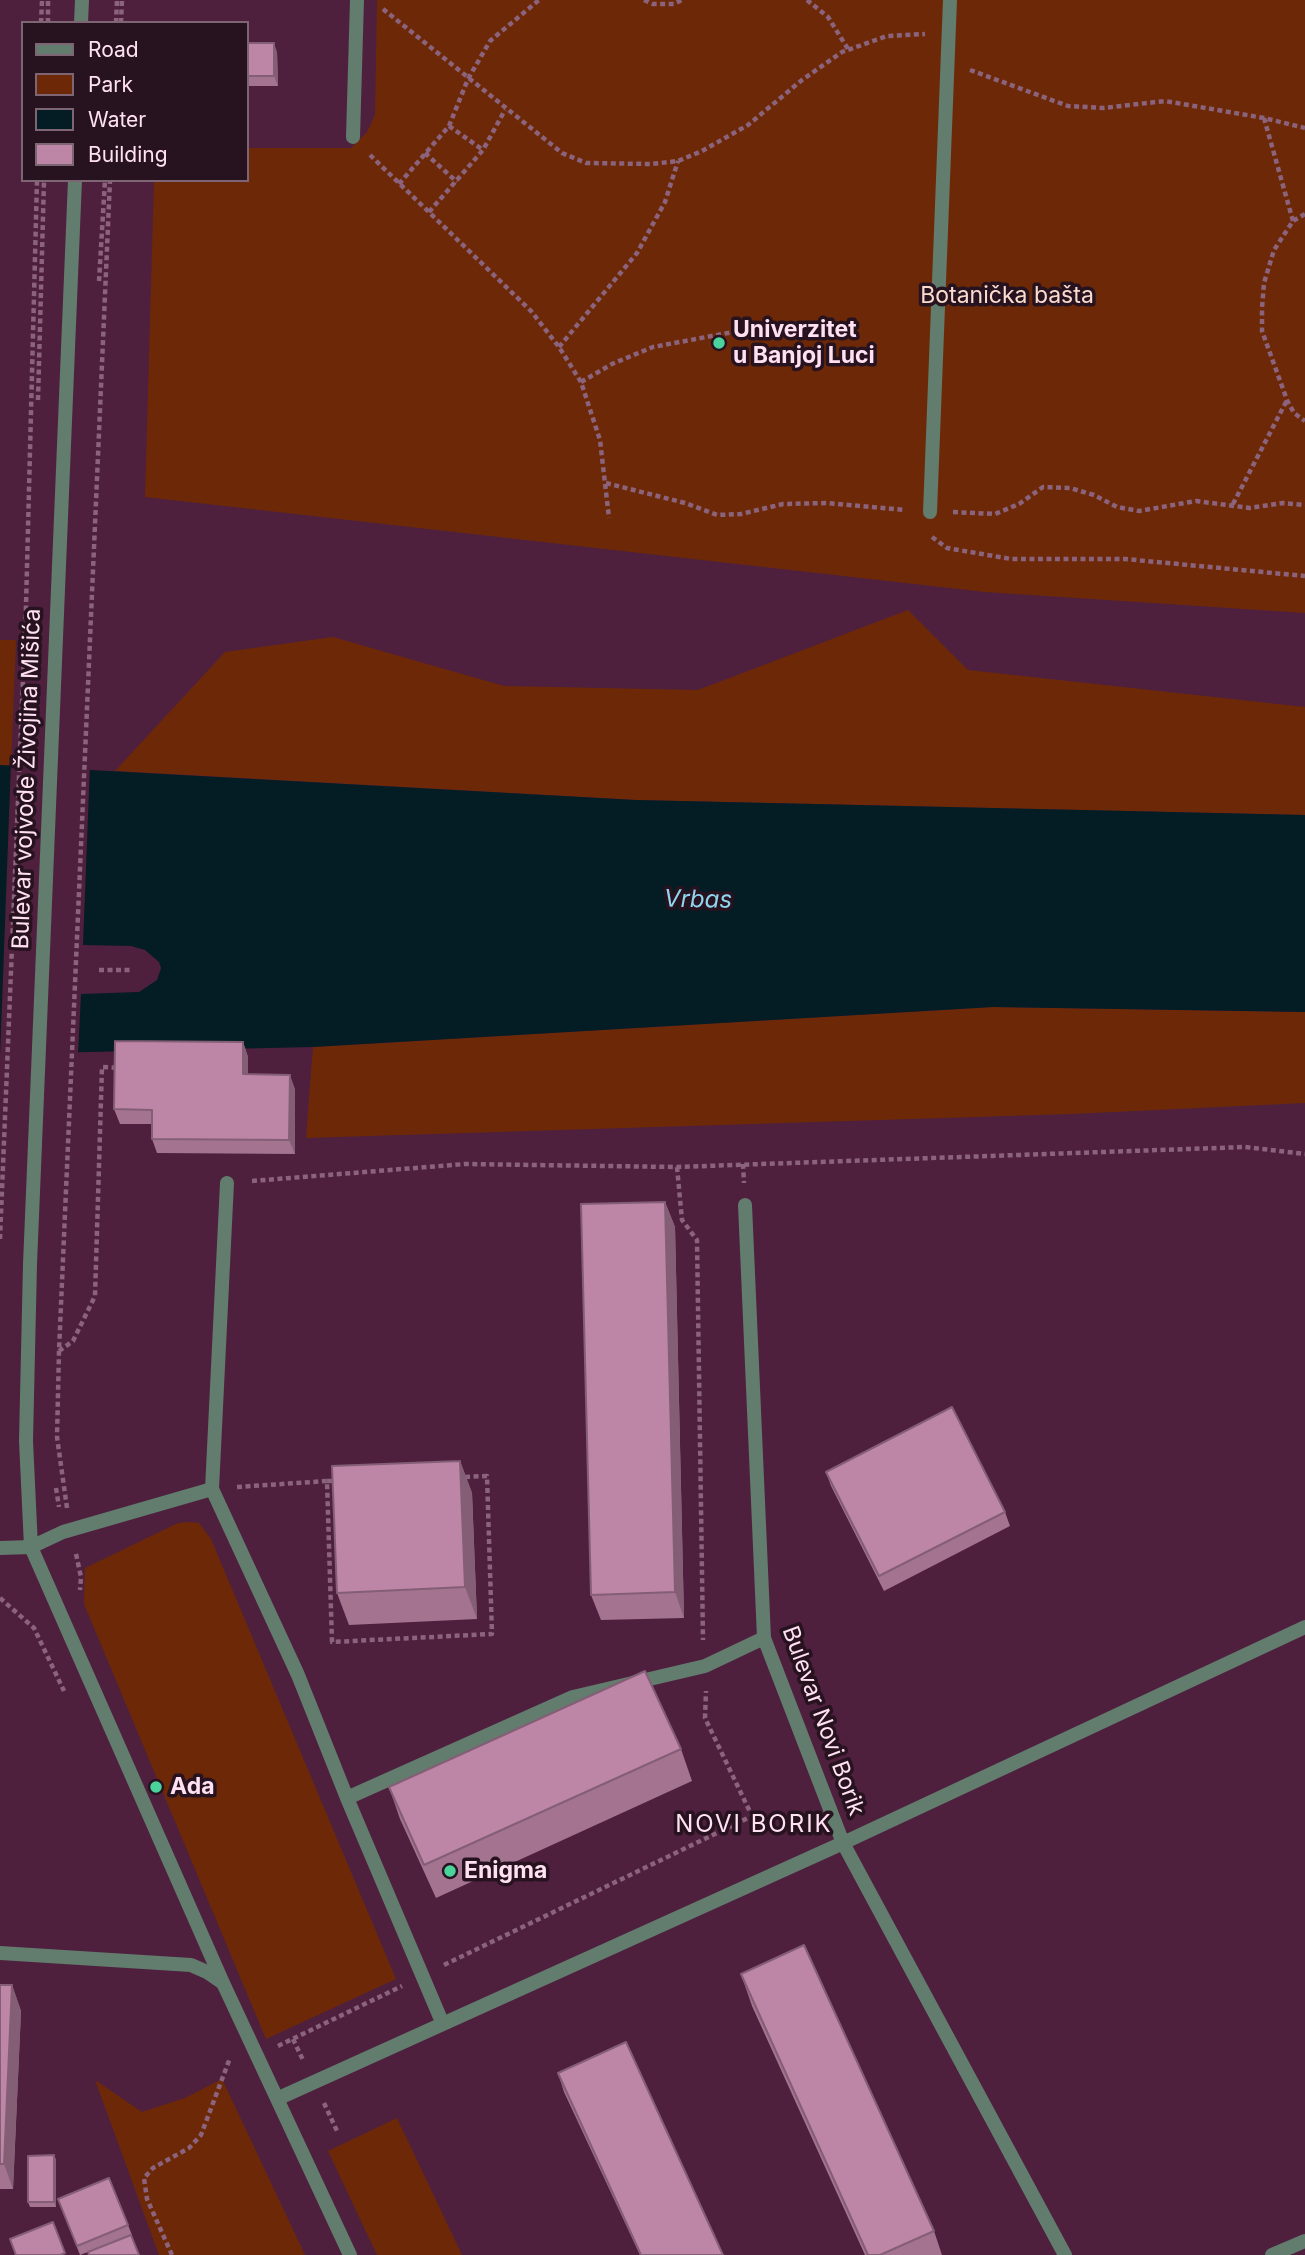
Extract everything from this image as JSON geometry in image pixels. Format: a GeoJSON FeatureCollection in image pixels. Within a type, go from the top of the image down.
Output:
{"type":"FeatureCollection","features":[{"type":"Feature","properties":{"kind":"street"},"geometry":{"type":"LineString","coordinates":[[81,21],[82,0]]}},
{"type":"Feature","properties":{"kind":"street"},"geometry":{"type":"LineString","coordinates":[[353,137],[357,0]]}},
{"type":"Feature","properties":{"kind":"street"},"geometry":{"type":"LineString","coordinates":[[930,512],[950,0]]}},
{"type":"Feature","properties":{"kind":"street","name":"Bulevar vojvode Živojina Mišića"},"geometry":{"type":"LineString","coordinates":[[31,1547],[26,1441],[30,1264],[75,182]]}},
{"type":"Feature","properties":{"kind":"street"},"geometry":{"type":"LineString","coordinates":[[227,1183],[212,1489],[298,1675],[442,2022]]}},
{"type":"Feature","properties":{"kind":"street","name":"Bulevar Novi Borik"},"geometry":{"type":"LineString","coordinates":[[279,2098],[843,1843],[764,1639],[745,1205]]}},
{"type":"Feature","properties":{"kind":"street"},"geometry":{"type":"LineString","coordinates":[[0,1548],[31,1547],[70,1530],[212,1489]]}},
{"type":"Feature","properties":{"kind":"street"},"geometry":{"type":"LineString","coordinates":[[31,1547],[223,1983],[350,2255]]}},
{"type":"Feature","properties":{"kind":"street"},"geometry":{"type":"LineString","coordinates":[[1065,2255],[843,1843],[1305,1627]]}},
{"type":"Feature","properties":{"kind":"street"},"geometry":{"type":"LineString","coordinates":[[347,1798],[572,1697],[705,1666],[764,1639]]}},
{"type":"Feature","properties":{"kind":"street"},"geometry":{"type":"LineString","coordinates":[[0,1952],[191,1965],[223,1983]]}},
{"type":"Feature","properties":{"kind":"street"},"geometry":{"type":"LineString","coordinates":[[1272,2255],[1305,2241]]}},
{"type":"Feature","properties":{"kind":"path"},"geometry":{"type":"LineString","coordinates":[[41,21],[42,0]]}},
{"type":"Feature","properties":{"kind":"path"},"geometry":{"type":"LineString","coordinates":[[48,0],[48,21]]}},
{"type":"Feature","properties":{"kind":"path"},"geometry":{"type":"LineString","coordinates":[[117,0],[118,21]]}},
{"type":"Feature","properties":{"kind":"path"},"geometry":{"type":"LineString","coordinates":[[118,21],[122,0]]}},
{"type":"Feature","properties":{"kind":"path"},"geometry":{"type":"LineString","coordinates":[[399,184],[449,126],[468,79],[490,41],[539,0]]}},
{"type":"Feature","properties":{"kind":"path"},"geometry":{"type":"LineString","coordinates":[[644,0],[663,4],[682,0]]}},
{"type":"Feature","properties":{"kind":"path"},"geometry":{"type":"LineString","coordinates":[[807,0],[828,17],[848,49]]}},
{"type":"Feature","properties":{"kind":"path"},"geometry":{"type":"LineString","coordinates":[[382,9],[505,110],[562,153],[586,163],[652,164],[678,161],[702,151],[748,125],[802,80],[848,49],[894,34],[948,36],[955,64],[1068,106],[1103,108],[1165,101],[1305,128]]}},
{"type":"Feature","properties":{"kind":"path"},"geometry":{"type":"LineString","coordinates":[[429,212],[483,150],[505,110]]}},
{"type":"Feature","properties":{"kind":"path"},"geometry":{"type":"LineString","coordinates":[[1264,118],[1293,221]]}},
{"type":"Feature","properties":{"kind":"path"},"geometry":{"type":"LineString","coordinates":[[449,126],[483,150]]}},
{"type":"Feature","properties":{"kind":"path"},"geometry":{"type":"LineString","coordinates":[[353,137],[531,311],[559,347],[581,382],[600,440],[609,517]]}},
{"type":"Feature","properties":{"kind":"path"},"geometry":{"type":"LineString","coordinates":[[425,153],[457,182]]}},
{"type":"Feature","properties":{"kind":"path"},"geometry":{"type":"LineString","coordinates":[[559,347],[637,253],[665,202],[678,161]]}},
{"type":"Feature","properties":{"kind":"path"},"geometry":{"type":"LineString","coordinates":[[0,1239],[26,606],[37,182]]}},
{"type":"Feature","properties":{"kind":"path"},"geometry":{"type":"LineString","coordinates":[[32,606],[44,182]]}},
{"type":"Feature","properties":{"kind":"path"},"geometry":{"type":"LineString","coordinates":[[80,1597],[81,1577],[70,1530],[57,1437],[62,1263],[110,182]]}},
{"type":"Feature","properties":{"kind":"path"},"geometry":{"type":"LineString","coordinates":[[1305,214],[1293,221],[1274,250],[1264,283],[1262,308],[1262,331],[1287,400],[1294,413],[1305,421]]}},
{"type":"Feature","properties":{"kind":"path"},"geometry":{"type":"LineString","coordinates":[[581,382],[612,364],[653,347],[733,332]]}},
{"type":"Feature","properties":{"kind":"path"},"geometry":{"type":"LineString","coordinates":[[1233,505],[1287,400]]}},
{"type":"Feature","properties":{"kind":"path"},"geometry":{"type":"LineString","coordinates":[[606,484],[685,503],[717,515],[783,504],[827,503],[930,512],[995,514],[1019,504],[1043,487],[1070,488],[1094,495],[1117,507],[1139,512],[1196,500],[1250,508],[1283,503],[1305,505]]}},
{"type":"Feature","properties":{"kind":"path"},"geometry":{"type":"LineString","coordinates":[[930,512],[933,539],[947,548],[1011,559],[1125,559],[1305,576]]}},
{"type":"Feature","properties":{"kind":"path"},"geometry":{"type":"LineString","coordinates":[[99,970],[133,970]]}},
{"type":"Feature","properties":{"kind":"path"},"geometry":{"type":"LineString","coordinates":[[59,1351],[73,1341],[95,1296],[102,1067],[120,1068]]}},
{"type":"Feature","properties":{"kind":"path"},"geometry":{"type":"LineString","coordinates":[[227,1183],[464,1164],[677,1167],[1245,1147],[1305,1154]]}},
{"type":"Feature","properties":{"kind":"path"},"geometry":{"type":"LineString","coordinates":[[439,1968],[752,1816],[705,1717],[697,1240],[682,1220],[677,1167]]}},
{"type":"Feature","properties":{"kind":"path"},"geometry":{"type":"LineString","coordinates":[[327,1481],[332,1642],[492,1634],[487,1476],[460,1477]]}},
{"type":"Feature","properties":{"kind":"path"},"geometry":{"type":"LineString","coordinates":[[212,1489],[340,1480]]}},
{"type":"Feature","properties":{"kind":"path"},"geometry":{"type":"LineString","coordinates":[[272,2034],[277,2047],[414,1980]]}},
{"type":"Feature","properties":{"kind":"path"},"geometry":{"type":"LineString","coordinates":[[172,2255],[147,2199],[144,2178],[153,2168],[175,2159],[201,2135],[231,2053]]}},
{"type":"Feature","properties":{"kind":"green space","name":"Botanička bašta"},"geometry":{"type":"Polygon","coordinates":[[[377,0],[1305,0],[1305,613],[985,592],[145,497],[154,182],[248,182],[248,148],[351,148],[367,132],[375,115],[377,0]]]}},
{"type":"Feature","properties":{"kind":"green space"},"geometry":{"type":"Polygon","coordinates":[[[908,610],[968,670],[1305,707],[1305,815],[636,800],[115,771],[225,652],[333,637],[504,686],[698,690],[908,610]]]}},
{"type":"Feature","properties":{"kind":"green space"},"geometry":{"type":"Polygon","coordinates":[[[0,640],[16,640],[11,766],[0,765],[0,640]]]}},
{"type":"Feature","properties":{"kind":"green space"},"geometry":{"type":"Polygon","coordinates":[[[993,1007],[1305,1012],[1305,1103],[1071,1114],[306,1138],[313,1047],[993,1007]]]}},
{"type":"Feature","properties":{"kind":"green space"},"geometry":{"type":"Polygon","coordinates":[[[178,1523],[199,1523],[211,1539],[396,1979],[266,2039],[84,1604],[85,1568],[178,1523]]]}},
{"type":"Feature","properties":{"kind":"green space"},"geometry":{"type":"Polygon","coordinates":[[[222,2079],[305,2255],[159,2255],[95,2080],[142,2112],[185,2098],[222,2079]]]}},
{"type":"Feature","properties":{"kind":"green space"},"geometry":{"type":"Polygon","coordinates":[[[397,2118],[462,2255],[377,2255],[328,2151],[397,2118]]]}},
{"type":"Feature","properties":{"kind":"water","name":"Vrbas"},"geometry":{"type":"Polygon","coordinates":[[[0,765],[636,800],[1305,815],[1305,1012],[993,1007],[313,1047],[0,1054],[0,765]]]}},
{"type":"Feature","properties":{"kind":"pier"},"geometry":{"type":"Polygon","coordinates":[[[11,762],[90,765],[83,945],[131,946],[145,950],[159,962],[161,968],[157,980],[139,992],[81,994],[78,1056],[0,1057],[11,762]]]}},
{"type":"Feature","properties":{"kind":"building"},"geometry":{"type":"Polygon","coordinates":[[[248,43],[274,43],[274,76],[248,76],[248,43]]]}},
{"type":"Feature","properties":{"kind":"building"},"geometry":{"type":"Polygon","coordinates":[[[115,1041],[243,1042],[243,1074],[290,1075],[289,1140],[152,1139],[152,1110],[114,1109],[115,1041]]]}},
{"type":"Feature","properties":{"kind":"building"},"geometry":{"type":"Polygon","coordinates":[[[665,1202],[675,1592],[591,1595],[581,1204],[665,1202]]]}},
{"type":"Feature","properties":{"kind":"building"},"geometry":{"type":"Polygon","coordinates":[[[952,1407],[1005,1512],[879,1576],[826,1472],[952,1407]]]}},
{"type":"Feature","properties":{"kind":"building"},"geometry":{"type":"Polygon","coordinates":[[[460,1461],[465,1587],[337,1593],[332,1466],[460,1461]]]}},
{"type":"Feature","properties":{"kind":"building"},"geometry":{"type":"Polygon","coordinates":[[[645,1671],[681,1749],[424,1865],[389,1787],[645,1671]]]}},
{"type":"Feature","properties":{"kind":"building"},"geometry":{"type":"Polygon","coordinates":[[[804,1945],[934,2231],[880,2255],[868,2255],[741,1974],[804,1945]]]}},
{"type":"Feature","properties":{"kind":"building"},"geometry":{"type":"Polygon","coordinates":[[[0,1985],[12,1985],[4,2164],[0,2164],[0,1985]]]}},
{"type":"Feature","properties":{"kind":"building"},"geometry":{"type":"Polygon","coordinates":[[[626,2042],[723,2255],[641,2255],[558,2073],[626,2042]]]}},
{"type":"Feature","properties":{"kind":"building"},"geometry":{"type":"Polygon","coordinates":[[[54,2155],[54,2202],[28,2202],[28,2156],[54,2155]]]}},
{"type":"Feature","properties":{"kind":"building"},"geometry":{"type":"Polygon","coordinates":[[[109,2178],[128,2225],[77,2246],[58,2199],[109,2178]]]}},
{"type":"Feature","properties":{"kind":"building"},"geometry":{"type":"Polygon","coordinates":[[[53,2222],[65,2253],[16,2255],[10,2239],[53,2222]]]}},
{"type":"Feature","properties":{"kind":"building"},"geometry":{"type":"Polygon","coordinates":[[[131,2235],[139,2255],[89,2255],[88,2252],[131,2235]]]}},
{"type":"Feature","properties":{"kind":"place","name":"Univerzitet u Banjoj Luci"},"geometry":{"type":"Point","coordinates":[719,343]}},
{"type":"Feature","properties":{"kind":"place","name":"Ada"},"geometry":{"type":"Point","coordinates":[156,1787]}},
{"type":"Feature","properties":{"kind":"place","name":"Enigma"},"geometry":{"type":"Point","coordinates":[450,1871]}},
{"type":"Feature","properties":{"kind":"district","name":"NOVI BORIK"},"geometry":{"type":"Point","coordinates":[754,1825]}}]}
